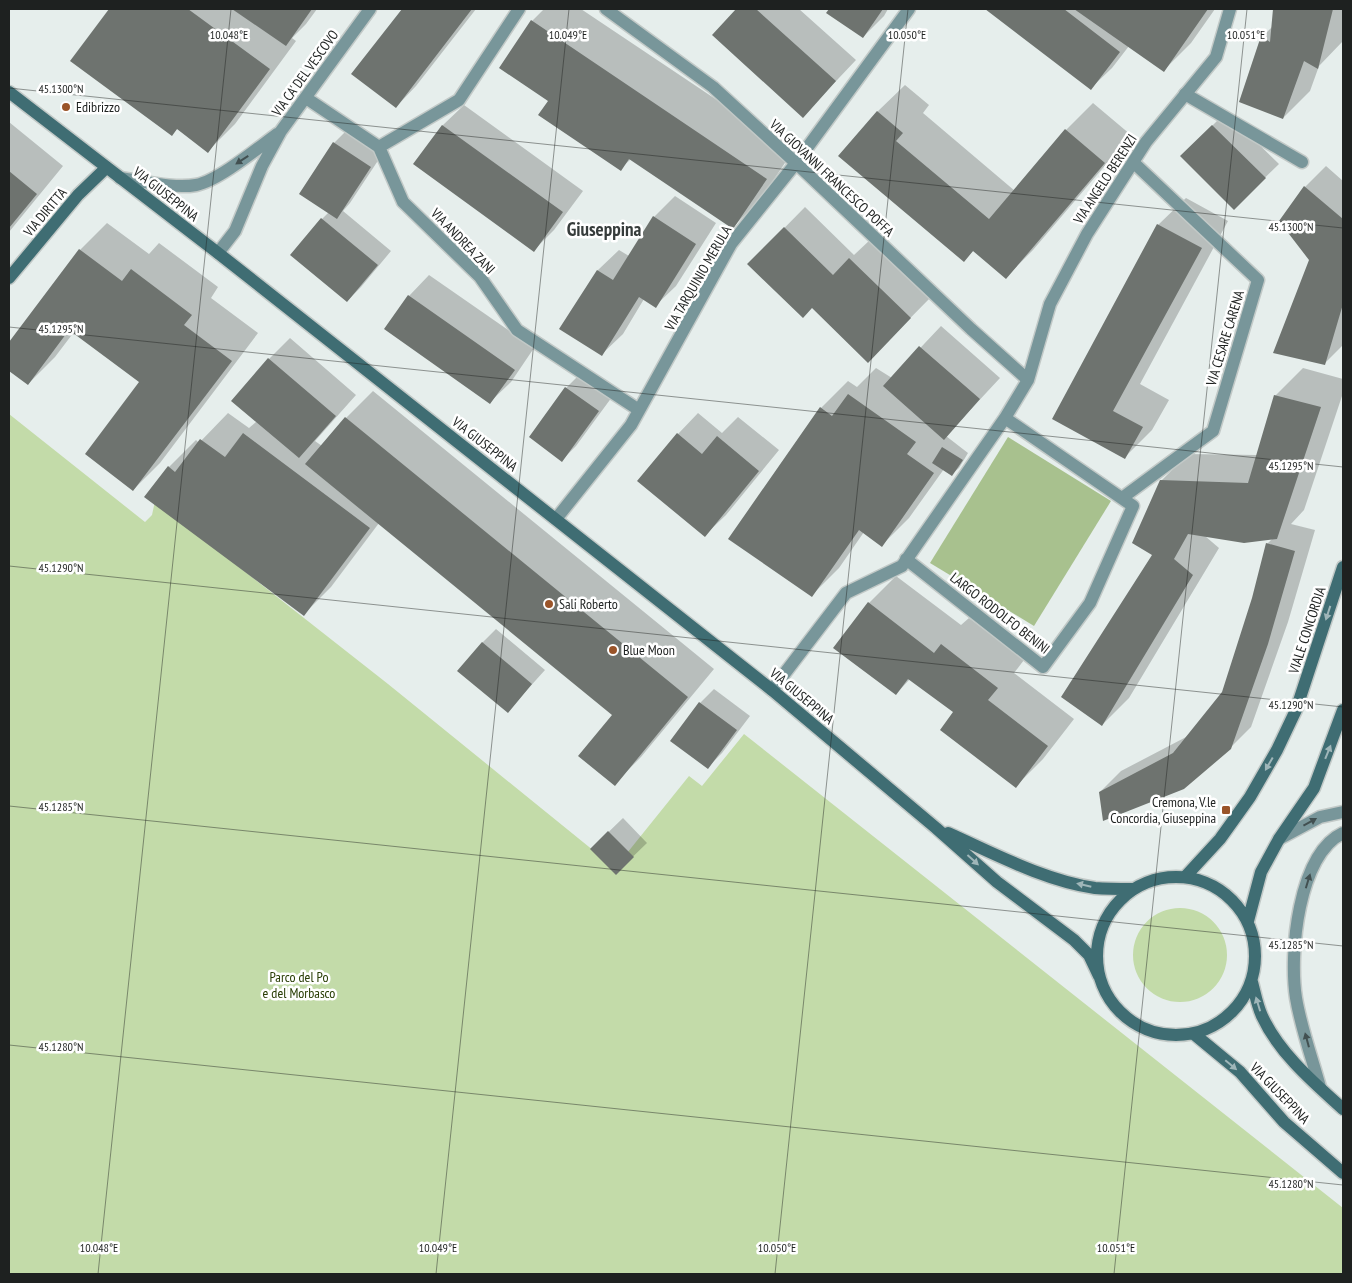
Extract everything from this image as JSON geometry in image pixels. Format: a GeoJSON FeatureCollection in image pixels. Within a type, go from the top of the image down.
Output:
{"type":"FeatureCollection","features":[{"type":"Feature","properties":{"kind":"main road","name":"VIA GIUSEPPINA"},"geometry":{"type":"LineString","coordinates":[[9,92],[218,253],[772,690],[997,882],[1074,940],[1089,955],[1109,999],[1125,1017],[1146,1030],[1170,1035],[1194,1034],[1219,1023],[1239,1006],[1252,982],[1256,962],[1254,941],[1248,922],[1232,900],[1210,884],[1185,878],[1158,879],[1133,889],[1114,906],[1102,927],[1096,952],[1099,976]]}},
{"type":"Feature","properties":{"kind":"main road","name":"VIA DIRITTA"},"geometry":{"type":"LineString","coordinates":[[9,278],[78,195],[106,168]]}},
{"type":"Feature","properties":{"kind":"main road","name":"VIALE CONCORDIA"},"geometry":{"type":"LineString","coordinates":[[1185,878],[1220,839],[1250,797],[1277,750],[1296,710],[1343,567]]}},
{"type":"Feature","properties":{"kind":"main road"},"geometry":{"type":"LineString","coordinates":[[1248,922],[1262,872],[1279,839],[1314,788],[1343,710]]}},
{"type":"Feature","properties":{"kind":"main road","name":"VIA GIUSEPPINA"},"geometry":{"type":"LineString","coordinates":[[936,828],[1005,859],[1055,878],[1094,888],[1133,889]]}},
{"type":"Feature","properties":{"kind":"main road","name":"VIA GIUSEPPINA"},"geometry":{"type":"LineString","coordinates":[[1252,982],[1262,1015],[1279,1043],[1298,1066],[1343,1109]]}},
{"type":"Feature","properties":{"kind":"main road","name":"VIA GIUSEPPINA"},"geometry":{"type":"LineString","coordinates":[[1194,1034],[1240,1072],[1284,1122],[1343,1173]]}},
{"type":"Feature","properties":{"kind":"street","name":"VIA CA' DEL VESCOVO"},"geometry":{"type":"LineString","coordinates":[[218,253],[235,230],[262,166],[282,131],[370,9]]}},
{"type":"Feature","properties":{"kind":"street"},"geometry":{"type":"LineString","coordinates":[[306,98],[379,147],[459,100],[519,9]]}},
{"type":"Feature","properties":{"kind":"street","name":"VIA GIOVANNI FRANCESCO POFFA"},"geometry":{"type":"LineString","coordinates":[[606,9],[713,88],[796,163],[971,330],[1028,380]]}},
{"type":"Feature","properties":{"kind":"street","name":"VIA TARQUINIO MERULA"},"geometry":{"type":"LineString","coordinates":[[556,519],[632,425],[731,244],[796,163],[910,9]]}},
{"type":"Feature","properties":{"kind":"street","name":"VIA ANGELO BERENZI"},"geometry":{"type":"LineString","coordinates":[[1028,380],[1050,304],[1086,234],[1146,142],[1216,56],[1230,9]]}},
{"type":"Feature","properties":{"kind":"street"},"geometry":{"type":"LineString","coordinates":[[1185,94],[1302,162]]}},
{"type":"Feature","properties":{"kind":"street","name":"VIA CA' DEL VESCOVO"},"geometry":{"type":"LineString","coordinates":[[120,178],[165,184],[198,185],[233,166],[282,131]]}},
{"type":"Feature","properties":{"kind":"street","name":"VIA ANDREA ZANI"},"geometry":{"type":"LineString","coordinates":[[379,147],[403,202],[480,277],[517,330],[639,410]]}},
{"type":"Feature","properties":{"kind":"street","name":"VIA CESARE CARENA"},"geometry":{"type":"LineString","coordinates":[[1122,498],[1213,431],[1258,280],[1133,162]]}},
{"type":"Feature","properties":{"kind":"street"},"geometry":{"type":"LineString","coordinates":[[772,690],[846,594],[902,566],[1005,418],[1028,380]]}},
{"type":"Feature","properties":{"kind":"street"},"geometry":{"type":"LineString","coordinates":[[1005,418],[1122,498]]}},
{"type":"Feature","properties":{"kind":"street","name":"LARGO RODOLFO BENINI"},"geometry":{"type":"LineString","coordinates":[[906,559],[1043,667],[1090,603],[1132,506],[1122,498]]}},
{"type":"Feature","properties":{"kind":"street"},"geometry":{"type":"LineString","coordinates":[[1279,839],[1320,817],[1343,812]]}},
{"type":"Feature","properties":{"kind":"street"},"geometry":{"type":"LineString","coordinates":[[1320,1087],[1296,998],[1294,961],[1299,910],[1309,876],[1317,857],[1327,843],[1343,833]]}},
{"type":"Feature","properties":{"kind":"green space","name":"Parco del Po e del Morbasco"},"geometry":{"type":"Polygon","coordinates":[[[9,414],[145,522],[152,515],[155,501],[388,684],[615,868],[689,776],[702,786],[744,734],[1343,1208],[1343,1274],[9,1274],[9,414]]]}},
{"type":"Feature","properties":{"kind":"green space"},"geometry":{"type":"Polygon","coordinates":[[[1008,437],[1111,501],[1034,626],[930,563],[1008,437]]]}},
{"type":"Feature","properties":{"kind":"green space"},"geometry":{"type":"Polygon","coordinates":[[[1171,908],[1189,908],[1214,921],[1224,937],[1227,955],[1224,973],[1214,989],[1189,1002],[1171,1002],[1146,989],[1133,964],[1133,946],[1146,921],[1171,908]]]}},
{"type":"Feature","properties":{"kind":"building"},"geometry":{"type":"Polygon","coordinates":[[[109,9],[188,9],[270,69],[208,153],[177,129],[172,136],[70,61],[109,9]]]}},
{"type":"Feature","properties":{"kind":"building"},"geometry":{"type":"Polygon","coordinates":[[[232,9],[312,9],[286,46],[232,9]]]}},
{"type":"Feature","properties":{"kind":"building"},"geometry":{"type":"Polygon","coordinates":[[[402,9],[472,9],[396,108],[351,74],[402,9]]]}},
{"type":"Feature","properties":{"kind":"building"},"geometry":{"type":"Polygon","coordinates":[[[736,9],[756,9],[836,81],[803,118],[712,35],[736,9]]]}},
{"type":"Feature","properties":{"kind":"building"},"geometry":{"type":"Polygon","coordinates":[[[829,9],[883,9],[863,38],[826,13],[829,9]]]}},
{"type":"Feature","properties":{"kind":"building"},"geometry":{"type":"Polygon","coordinates":[[[985,9],[1064,9],[1120,52],[1091,90],[985,9]]]}},
{"type":"Feature","properties":{"kind":"building"},"geometry":{"type":"Polygon","coordinates":[[[1074,9],[1208,9],[1164,72],[1074,9]]]}},
{"type":"Feature","properties":{"kind":"building"},"geometry":{"type":"Polygon","coordinates":[[[1273,9],[1333,9],[1318,69],[1304,61],[1283,119],[1239,102],[1261,36],[1270,42],[1273,9]]]}},
{"type":"Feature","properties":{"kind":"building"},"geometry":{"type":"Polygon","coordinates":[[[531,20],[767,179],[733,229],[629,159],[621,171],[538,115],[548,101],[499,68],[531,20]]]}},
{"type":"Feature","properties":{"kind":"building"},"geometry":{"type":"Polygon","coordinates":[[[877,111],[903,133],[896,141],[989,219],[1065,129],[1105,163],[1006,279],[973,251],[964,262],[838,156],[877,111]]]}},
{"type":"Feature","properties":{"kind":"building"},"geometry":{"type":"Polygon","coordinates":[[[442,125],[563,212],[534,252],[413,164],[442,125]]]}},
{"type":"Feature","properties":{"kind":"building"},"geometry":{"type":"Polygon","coordinates":[[[1212,125],[1266,178],[1234,210],[1180,156],[1212,125]]]}},
{"type":"Feature","properties":{"kind":"building"},"geometry":{"type":"Polygon","coordinates":[[[333,142],[371,167],[337,219],[299,194],[333,142]]]}},
{"type":"Feature","properties":{"kind":"building"},"geometry":{"type":"Polygon","coordinates":[[[9,171],[37,194],[9,228],[9,171]]]}},
{"type":"Feature","properties":{"kind":"building"},"geometry":{"type":"Polygon","coordinates":[[[1304,186],[1343,219],[1343,304],[1325,365],[1273,353],[1309,260],[1279,221],[1304,186]]]}},
{"type":"Feature","properties":{"kind":"building"},"geometry":{"type":"Polygon","coordinates":[[[653,216],[696,244],[656,308],[639,297],[602,356],[559,329],[597,270],[613,280],[653,216]]]}},
{"type":"Feature","properties":{"kind":"building"},"geometry":{"type":"Polygon","coordinates":[[[321,218],[378,265],[347,302],[290,255],[321,218]]]}},
{"type":"Feature","properties":{"kind":"building"},"geometry":{"type":"Polygon","coordinates":[[[1157,224],[1202,248],[1113,411],[1143,427],[1125,459],[1052,419],[1157,224]]]}},
{"type":"Feature","properties":{"kind":"building"},"geometry":{"type":"Polygon","coordinates":[[[784,227],[833,275],[849,258],[911,318],[868,363],[812,308],[803,318],[747,264],[784,227]]]}},
{"type":"Feature","properties":{"kind":"building"},"geometry":{"type":"Polygon","coordinates":[[[79,249],[122,281],[131,269],[192,315],[184,325],[232,361],[133,491],[85,454],[139,382],[69,330],[28,385],[9,371],[9,342],[79,249]]]}},
{"type":"Feature","properties":{"kind":"building"},"geometry":{"type":"Polygon","coordinates":[[[408,295],[515,370],[490,404],[384,329],[408,295]]]}},
{"type":"Feature","properties":{"kind":"building"},"geometry":{"type":"Polygon","coordinates":[[[919,346],[980,399],[944,440],[883,386],[919,346]]]}},
{"type":"Feature","properties":{"kind":"building"},"geometry":{"type":"Polygon","coordinates":[[[268,358],[336,416],[299,458],[231,401],[268,358]]]}},
{"type":"Feature","properties":{"kind":"building"},"geometry":{"type":"Polygon","coordinates":[[[565,387],[599,411],[562,462],[529,437],[565,387]]]}},
{"type":"Feature","properties":{"kind":"building"},"geometry":{"type":"Polygon","coordinates":[[[848,394],[916,442],[907,454],[934,473],[882,547],[859,530],[812,597],[728,539],[820,407],[832,416],[848,394]]]}},
{"type":"Feature","properties":{"kind":"building"},"geometry":{"type":"Polygon","coordinates":[[[1274,395],[1321,407],[1277,539],[1244,543],[1188,534],[1174,559],[1193,575],[1102,726],[1061,697],[1152,555],[1132,543],[1160,480],[1248,483],[1274,395]]]}},
{"type":"Feature","properties":{"kind":"building"},"geometry":{"type":"Polygon","coordinates":[[[345,417],[688,697],[615,786],[578,756],[612,715],[305,464],[345,417]]]}},
{"type":"Feature","properties":{"kind":"building"},"geometry":{"type":"Polygon","coordinates":[[[243,433],[370,528],[304,616],[144,497],[168,466],[175,472],[200,439],[225,457],[243,433]]]}},
{"type":"Feature","properties":{"kind":"building"},"geometry":{"type":"Polygon","coordinates":[[[677,433],[702,454],[717,436],[759,471],[705,537],[637,481],[677,433]]]}},
{"type":"Feature","properties":{"kind":"building"},"geometry":{"type":"Polygon","coordinates":[[[942,447],[963,460],[952,476],[932,463],[942,447]]]}},
{"type":"Feature","properties":{"kind":"building"},"geometry":{"type":"Polygon","coordinates":[[[1266,543],[1295,551],[1268,644],[1231,749],[1184,789],[1103,821],[1099,792],[1173,753],[1222,692],[1252,598],[1266,543]]]}},
{"type":"Feature","properties":{"kind":"building"},"geometry":{"type":"Polygon","coordinates":[[[868,602],[934,653],[941,644],[998,688],[988,700],[1048,746],[1016,788],[940,730],[953,712],[908,679],[896,695],[833,648],[868,602]]]}},
{"type":"Feature","properties":{"kind":"building"},"geometry":{"type":"Polygon","coordinates":[[[482,642],[532,684],[508,713],[457,671],[482,642]]]}},
{"type":"Feature","properties":{"kind":"building"},"geometry":{"type":"Polygon","coordinates":[[[699,702],[737,730],[708,769],[670,741],[699,702]]]}},
{"type":"Feature","properties":{"kind":"building"},"geometry":{"type":"Polygon","coordinates":[[[608,831],[634,857],[616,875],[590,849],[608,831]]]}},
{"type":"Feature","properties":{"kind":"place","name":"Edibrizzo"},"geometry":{"type":"Point","coordinates":[66,107]}},
{"type":"Feature","properties":{"kind":"place","name":"Sali Roberto"},"geometry":{"type":"Point","coordinates":[549,604]}},
{"type":"Feature","properties":{"kind":"place","name":"Blue Moon"},"geometry":{"type":"Point","coordinates":[613,650]}},
{"type":"Feature","properties":{"kind":"place","name":"Cremona, V.le Concordia, Giuseppina"},"geometry":{"type":"Point","coordinates":[1226,810]}},
{"type":"Feature","properties":{"kind":"district","name":"Giuseppina"},"geometry":{"type":"Point","coordinates":[604,229]}}]}
